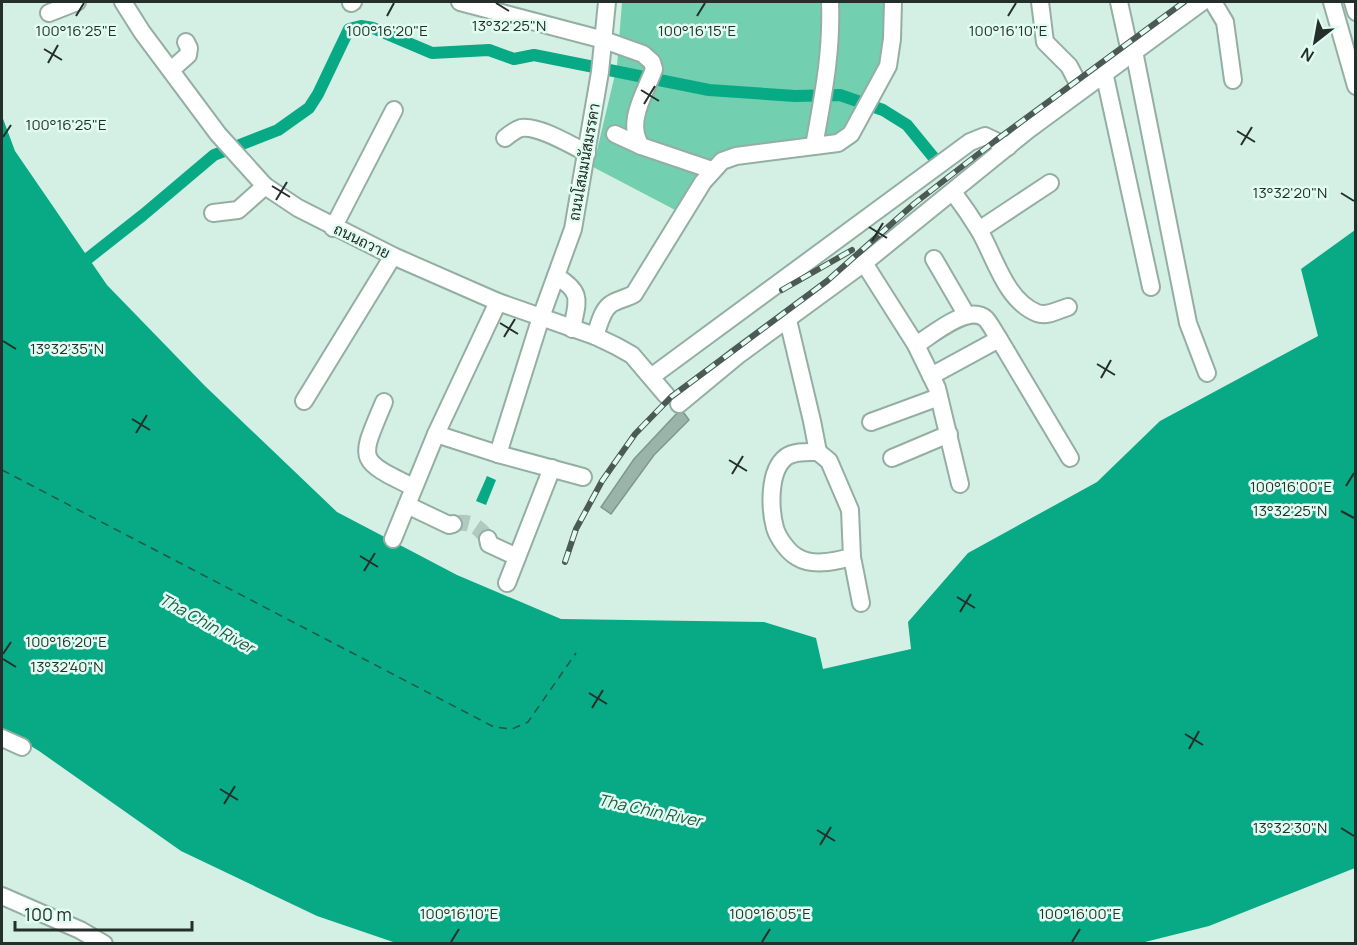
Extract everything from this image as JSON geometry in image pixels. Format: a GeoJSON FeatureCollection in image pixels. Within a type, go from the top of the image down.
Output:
{"type":"FeatureCollection","features":[{"type":"Feature","properties":{"kind":"street"},"geometry":{"type":"LineString","coordinates":[[49,14],[77,2]]}},
{"type":"Feature","properties":{"kind":"street","name":"ถนนถวาย"},"geometry":{"type":"LineString","coordinates":[[123,2],[142,32],[218,134],[265,186],[333,228],[393,256],[498,302],[595,336],[632,356],[672,400],[789,320]]}},
{"type":"Feature","properties":{"kind":"street"},"geometry":{"type":"LineString","coordinates":[[460,2],[497,7],[644,54],[652,62],[653,72],[634,122],[636,137],[642,146]]}},
{"type":"Feature","properties":{"kind":"street","name":"ถนนโสมมนัสมรรคา"},"geometry":{"type":"LineString","coordinates":[[498,454],[541,317],[573,229],[601,67],[607,2]]}},
{"type":"Feature","properties":{"kind":"street"},"geometry":{"type":"LineString","coordinates":[[814,146],[825,89],[831,36],[830,2]]}},
{"type":"Feature","properties":{"kind":"street"},"geometry":{"type":"LineString","coordinates":[[595,336],[604,311],[612,303],[634,294],[703,182],[722,161],[736,156],[838,143],[851,134],[888,66],[892,39],[893,2]]}},
{"type":"Feature","properties":{"kind":"street"},"geometry":{"type":"LineString","coordinates":[[1040,2],[1045,42],[1069,66],[1081,89]]}},
{"type":"Feature","properties":{"kind":"street"},"geometry":{"type":"LineString","coordinates":[[1119,2],[1128,43],[1134,51],[1188,323],[1207,373]]}},
{"type":"Feature","properties":{"kind":"street"},"geometry":{"type":"LineString","coordinates":[[861,603],[852,557],[850,510],[829,461],[818,452],[789,320],[864,264],[1081,89],[1202,2]]}},
{"type":"Feature","properties":{"kind":"street"},"geometry":{"type":"LineString","coordinates":[[1213,2],[1225,22],[1233,80]]}},
{"type":"Feature","properties":{"kind":"street"},"geometry":{"type":"LineString","coordinates":[[1332,2],[1356,86]]}},
{"type":"Feature","properties":{"kind":"street"},"geometry":{"type":"LineString","coordinates":[[1353,2],[1356,12]]}},
{"type":"Feature","properties":{"kind":"street"},"geometry":{"type":"LineString","coordinates":[[171,70],[188,55],[189,48],[186,42]]}},
{"type":"Feature","properties":{"kind":"street"},"geometry":{"type":"LineString","coordinates":[[1104,72],[1151,287]]}},
{"type":"Feature","properties":{"kind":"street"},"geometry":{"type":"LineString","coordinates":[[333,228],[394,110]]}},
{"type":"Feature","properties":{"kind":"street"},"geometry":{"type":"LineString","coordinates":[[505,138],[523,128],[537,130],[587,153]]}},
{"type":"Feature","properties":{"kind":"street"},"geometry":{"type":"LineString","coordinates":[[615,135],[712,170]]}},
{"type":"Feature","properties":{"kind":"street"},"geometry":{"type":"LineString","coordinates":[[651,377],[970,142],[985,136],[1008,147]]}},
{"type":"Feature","properties":{"kind":"street"},"geometry":{"type":"LineString","coordinates":[[979,230],[1050,183]]}},
{"type":"Feature","properties":{"kind":"street"},"geometry":{"type":"LineString","coordinates":[[213,213],[237,210],[265,186]]}},
{"type":"Feature","properties":{"kind":"street"},"geometry":{"type":"LineString","coordinates":[[953,192],[979,230],[1008,287],[1025,306],[1037,313],[1046,314],[1068,307]]}},
{"type":"Feature","properties":{"kind":"street"},"geometry":{"type":"LineString","coordinates":[[304,401],[393,256]]}},
{"type":"Feature","properties":{"kind":"street"},"geometry":{"type":"LineString","coordinates":[[934,259],[966,314]]}},
{"type":"Feature","properties":{"kind":"street"},"geometry":{"type":"LineString","coordinates":[[864,264],[916,345],[931,376],[949,434],[960,484]]}},
{"type":"Feature","properties":{"kind":"street"},"geometry":{"type":"LineString","coordinates":[[556,276],[575,291],[577,300],[572,329]]}},
{"type":"Feature","properties":{"kind":"street"},"geometry":{"type":"LineString","coordinates":[[393,539],[436,434],[498,302]]}},
{"type":"Feature","properties":{"kind":"street"},"geometry":{"type":"LineString","coordinates":[[916,345],[966,314],[979,315],[986,319],[1070,458]]}},
{"type":"Feature","properties":{"kind":"street"},"geometry":{"type":"LineString","coordinates":[[931,376],[999,339]]}},
{"type":"Feature","properties":{"kind":"street"},"geometry":{"type":"LineString","coordinates":[[871,422],[939,397]]}},
{"type":"Feature","properties":{"kind":"street"},"geometry":{"type":"LineString","coordinates":[[384,402],[368,440],[366,453],[370,463],[380,471],[413,487]]}},
{"type":"Feature","properties":{"kind":"street"},"geometry":{"type":"LineString","coordinates":[[436,434],[583,477]]}},
{"type":"Feature","properties":{"kind":"street"},"geometry":{"type":"LineString","coordinates":[[892,458],[949,434]]}},
{"type":"Feature","properties":{"kind":"street"},"geometry":{"type":"LineString","coordinates":[[818,452],[798,453],[786,457],[777,468],[771,485],[775,529],[784,545],[798,558],[822,562],[852,557]]}},
{"type":"Feature","properties":{"kind":"street"},"geometry":{"type":"LineString","coordinates":[[507,583],[552,468]]}},
{"type":"Feature","properties":{"kind":"street"},"geometry":{"type":"LineString","coordinates":[[407,505],[449,525],[453,524]]}},
{"type":"Feature","properties":{"kind":"street"},"geometry":{"type":"LineString","coordinates":[[488,539],[489,544],[517,557]]}},
{"type":"Feature","properties":{"kind":"street"},"geometry":{"type":"LineString","coordinates":[[2,738],[22,747]]}},
{"type":"Feature","properties":{"kind":"street"},"geometry":{"type":"LineString","coordinates":[[2,896],[80,930],[104,944]]}},
{"type":"Feature","properties":{"kind":"shaded area"},"geometry":{"type":"Polygon","coordinates":[[[622,2],[896,2],[896,69],[880,95],[839,147],[716,161],[679,212],[593,167],[617,66],[622,2]]]}},
{"type":"Feature","properties":{"kind":"water","name":"Tha Chin River"},"geometry":{"type":"Polygon","coordinates":[[[2,116],[15,151],[107,285],[205,386],[337,512],[457,575],[561,619],[764,622],[816,638],[823,669],[911,649],[908,622],[968,553],[1097,482],[1160,421],[1318,336],[1301,269],[1355,230],[1355,868],[1209,926],[1141,943],[399,944],[317,916],[181,851],[39,751],[2,728],[2,116]]]}},
{"type":"Feature","properties":{"kind":"water"},"geometry":{"type":"Polygon","coordinates":[[[487,476],[496,480],[486,505],[476,501],[487,476]]]}},
{"type":"Feature","properties":{"kind":"building"},"geometry":{"type":"Polygon","coordinates":[[[681,409],[689,420],[654,455],[611,514],[601,507],[634,459],[681,409]]]}},
{"type":"Feature","properties":{"kind":"waterway"},"geometry":{"type":"LineString","coordinates":[[77,267],[214,155],[278,130],[309,108],[349,29],[361,26],[373,28],[432,53],[489,50],[514,59],[534,55],[709,90],[795,96],[840,95],[883,110],[907,125],[934,158]]}},
{"type":"Feature","properties":{"kind":"ferry route"},"geometry":{"type":"LineString","coordinates":[[2,470],[494,727],[512,729],[528,722],[576,653]]}},
{"type":"Feature","properties":{"kind":"tunnel"},"geometry":{"type":"LineString","coordinates":[[453,524],[473,525],[488,539]]}},
{"type":"Feature","properties":{"kind":"railway"},"geometry":{"type":"LineString","coordinates":[[565,562],[576,529],[602,481],[635,434],[671,397],[827,281],[915,203],[995,141],[1184,2]]}},
{"type":"Feature","properties":{"kind":"railway"},"geometry":{"type":"LineString","coordinates":[[782,290],[852,250]]}}]}
